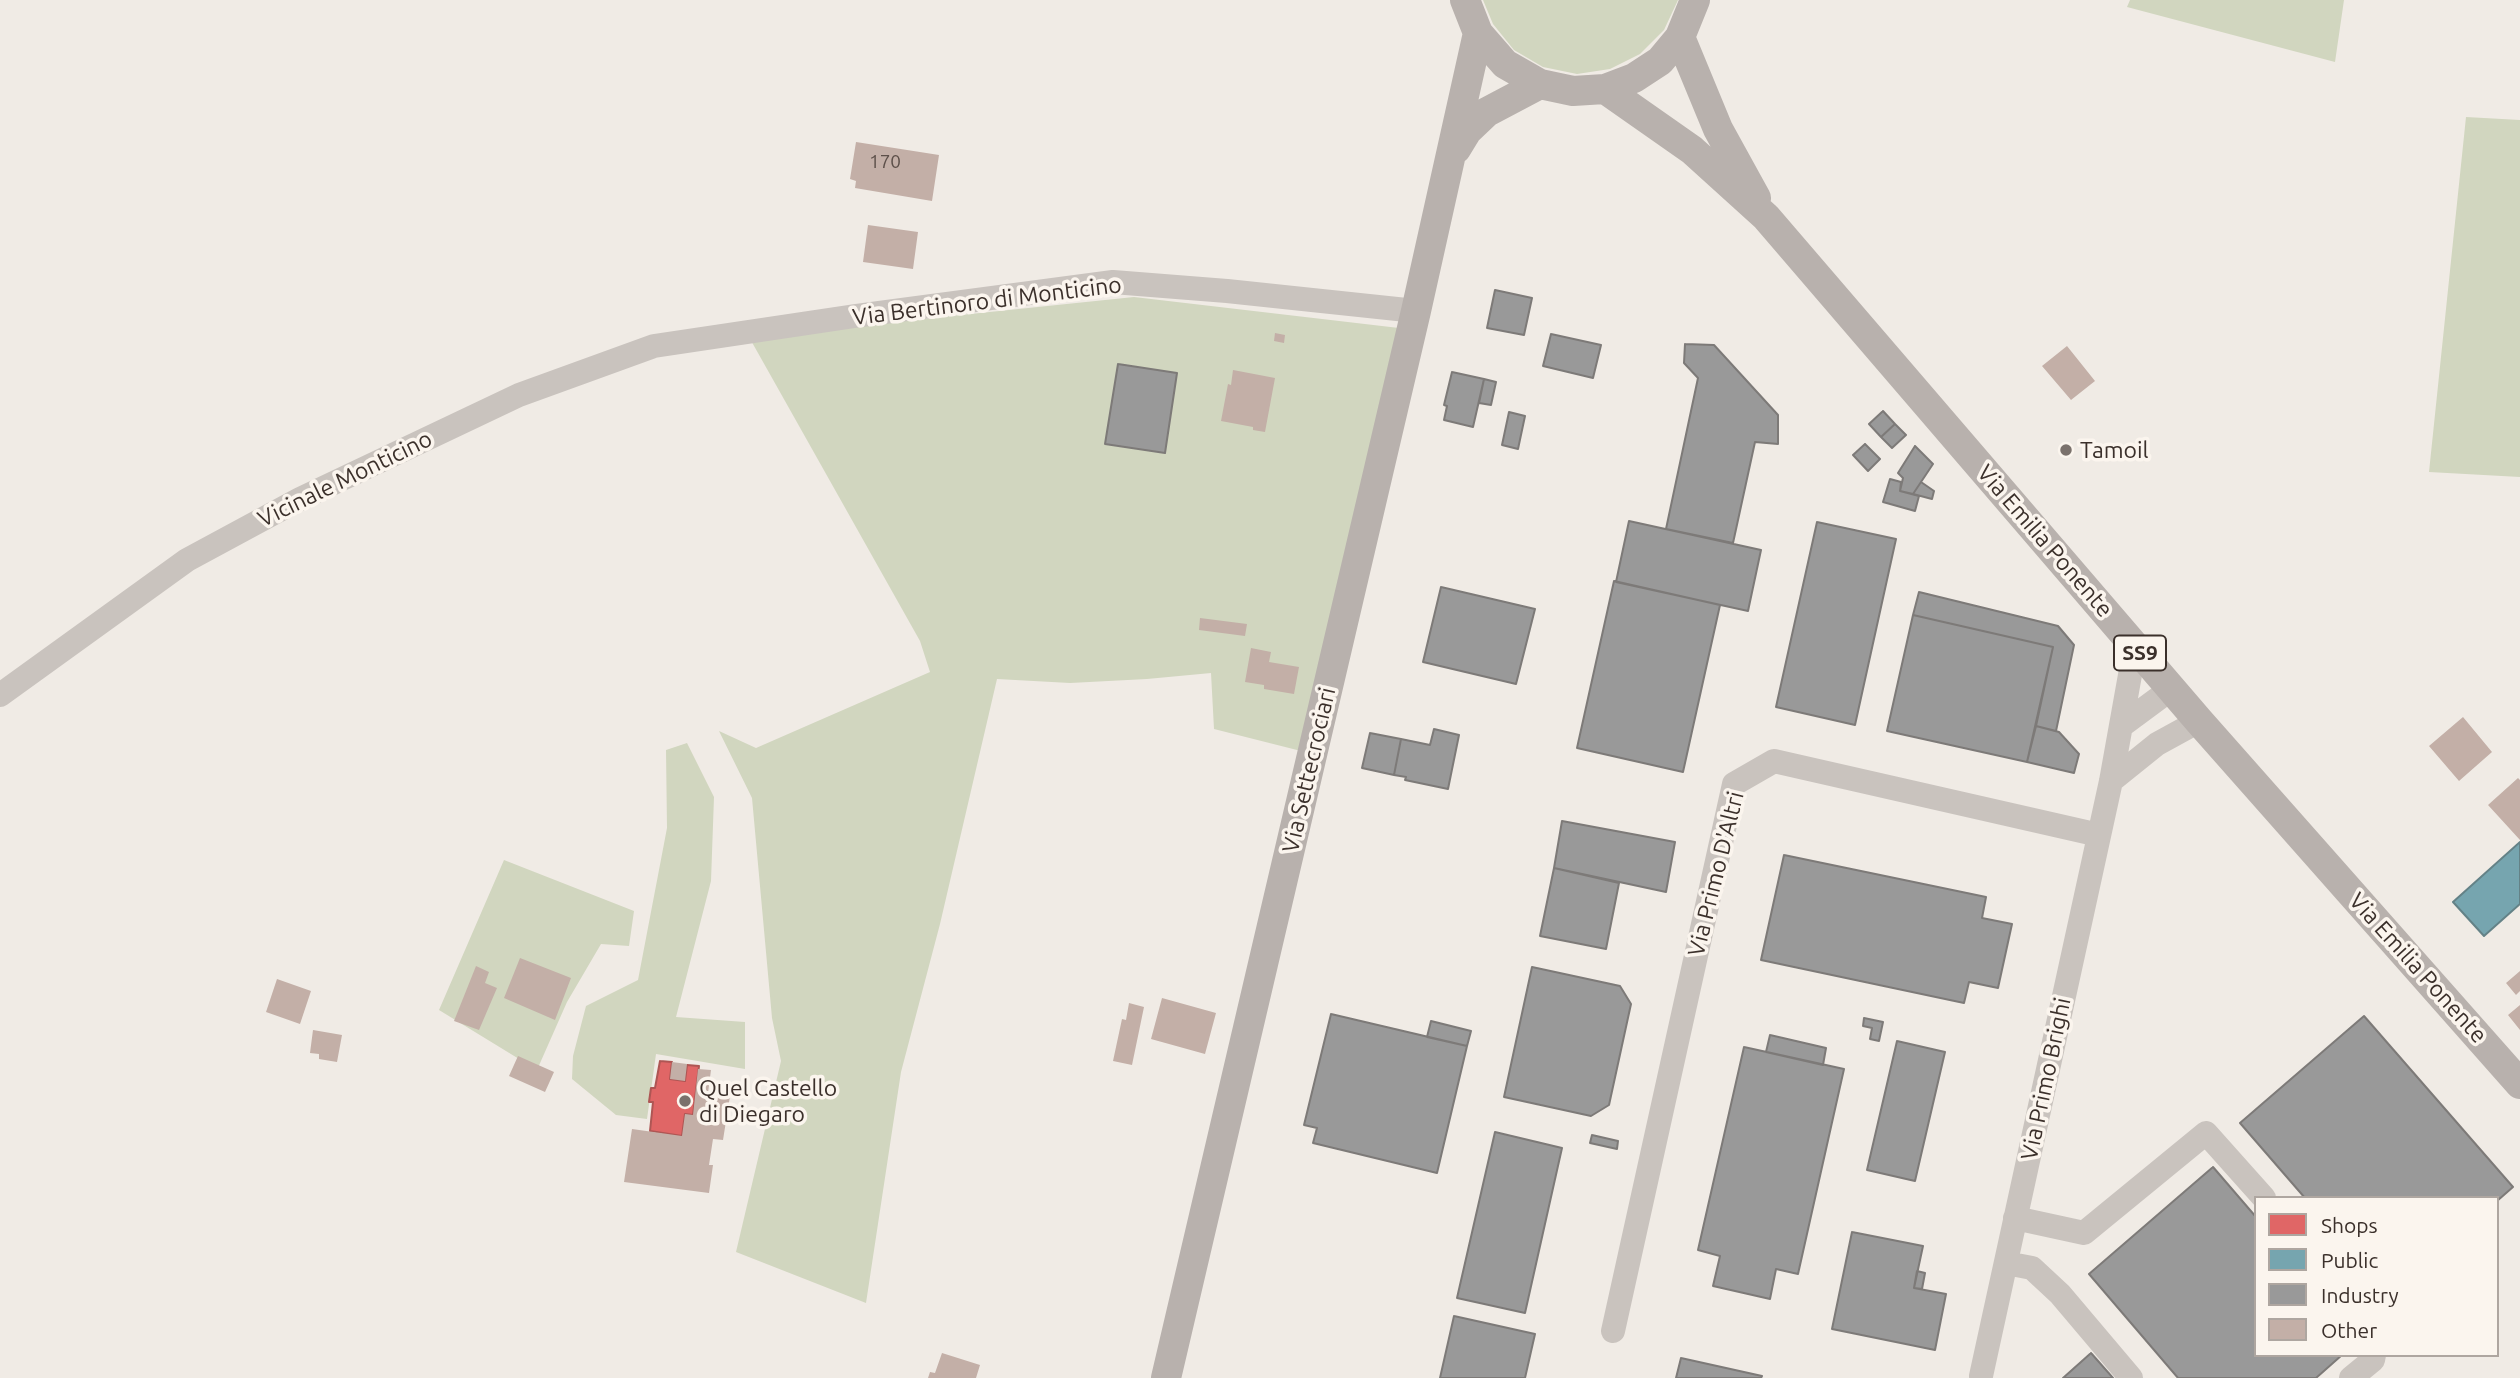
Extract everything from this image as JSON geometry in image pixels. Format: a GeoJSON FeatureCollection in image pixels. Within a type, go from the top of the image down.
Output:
{"type":"FeatureCollection","features":[{"type":"Feature","properties":{"kind":"main road"},"geometry":{"type":"LineString","coordinates":[[1465,0],[1478,33],[1504,64],[1540,84],[1573,91],[1605,89],[1634,78],[1660,61],[1680,37],[1695,0]]}},
{"type":"Feature","properties":{"kind":"main road","name":"Via Settecrociari"},"geometry":{"type":"LineString","coordinates":[[1166,1378],[1416,312],[1478,33]]}},
{"type":"Feature","properties":{"kind":"main road","name":"Via Emilia Ponente"},"geometry":{"type":"LineString","coordinates":[[1680,37],[1718,129],[1766,217]]}},
{"type":"Feature","properties":{"kind":"main road","name":"Via Settecrociari"},"geometry":{"type":"LineString","coordinates":[[1449,161],[1467,131],[1487,112],[1540,84]]}},
{"type":"Feature","properties":{"kind":"main road","name":"Via Emilia Ponente"},"geometry":{"type":"LineString","coordinates":[[1605,89],[1692,150],[1766,217],[2171,689],[2520,1084]]}},
{"type":"Feature","properties":{"kind":"street","name":"Via Bertinoro di Monticino"},"geometry":{"type":"LineString","coordinates":[[725,335],[1113,282],[1227,291],[1416,312]]}},
{"type":"Feature","properties":{"kind":"street","name":"Vicinale Monticino"},"geometry":{"type":"LineString","coordinates":[[0,695],[187,560],[300,499],[519,395],[654,346],[725,335]]}},
{"type":"Feature","properties":{"kind":"street","name":"Via Primo Brighi"},"geometry":{"type":"LineString","coordinates":[[1981,1376],[2111,781],[2135,647]]}},
{"type":"Feature","properties":{"kind":"street"},"geometry":{"type":"LineString","coordinates":[[2121,726],[2171,689]]}},
{"type":"Feature","properties":{"kind":"street"},"geometry":{"type":"LineString","coordinates":[[2157,744],[2171,689]]}},
{"type":"Feature","properties":{"kind":"street"},"geometry":{"type":"LineString","coordinates":[[2111,781],[2157,744],[2199,721]]}},
{"type":"Feature","properties":{"kind":"street","name":"Via Primo D'Altri"},"geometry":{"type":"LineString","coordinates":[[1613,1331],[1734,783],[1774,761],[2099,835]]}},
{"type":"Feature","properties":{"kind":"street"},"geometry":{"type":"LineString","coordinates":[[2015,1218],[2084,1233],[2206,1133],[2262,1196]]}},
{"type":"Feature","properties":{"kind":"street"},"geometry":{"type":"LineString","coordinates":[[2006,1263],[2032,1268],[2060,1294],[2131,1378]]}},
{"type":"Feature","properties":{"kind":"street"},"geometry":{"type":"LineString","coordinates":[[2351,1378],[2374,1357]]}},
{"type":"Feature","properties":{"kind":"green space"},"geometry":{"type":"Polygon","coordinates":[[[1483,0],[1678,0],[1664,30],[1640,54],[1610,69],[1577,74],[1543,67],[1514,50],[1493,24],[1483,0]]]}},
{"type":"Feature","properties":{"kind":"green space"},"geometry":{"type":"Polygon","coordinates":[[[2130,0],[2344,0],[2335,62],[2127,7],[2130,0]]]}},
{"type":"Feature","properties":{"kind":"green space"},"geometry":{"type":"Polygon","coordinates":[[[2466,117],[2520,120],[2520,477],[2429,472],[2466,117]]]}},
{"type":"Feature","properties":{"kind":"green space"},"geometry":{"type":"Polygon","coordinates":[[[1134,297],[1399,328],[1301,751],[1214,729],[1211,673],[1070,683],[997,679],[940,924],[901,1072],[866,1303],[736,1252],[781,1061],[772,1018],[752,798],[719,731],[756,748],[930,672],[920,641],[749,337],[1134,297]]]}},
{"type":"Feature","properties":{"kind":"green space"},"geometry":{"type":"Polygon","coordinates":[[[687,743],[714,797],[711,881],[676,1017],[745,1022],[745,1069],[656,1054],[647,1119],[616,1115],[572,1079],[573,1056],[586,1006],[638,980],[667,828],[666,750],[687,743]]]}},
{"type":"Feature","properties":{"kind":"green space"},"geometry":{"type":"Polygon","coordinates":[[[504,860],[634,911],[629,946],[601,944],[567,1002],[537,1070],[439,1010],[504,860]]]}},
{"type":"Feature","properties":{"kind":"building: Shops"},"geometry":{"type":"Polygon","coordinates":[[[660,1061],[672,1062],[670,1079],[685,1081],[687,1065],[699,1066],[693,1115],[685,1114],[682,1136],[650,1131],[653,1102],[649,1102],[651,1088],[655,1088],[660,1061]]]}},
{"type":"Feature","properties":{"kind":"building: Public"},"geometry":{"type":"Polygon","coordinates":[[[2520,842],[2520,904],[2484,936],[2453,902],[2520,842]]]}},
{"type":"Feature","properties":{"kind":"building: Industry"},"geometry":{"type":"Polygon","coordinates":[[[1495,290],[1532,298],[1524,335],[1487,328],[1495,290]]]}},
{"type":"Feature","properties":{"kind":"building: Industry"},"geometry":{"type":"Polygon","coordinates":[[[1551,334],[1601,345],[1593,378],[1543,366],[1551,334]]]}},
{"type":"Feature","properties":{"kind":"building: Industry"},"geometry":{"type":"Polygon","coordinates":[[[1685,344],[1714,345],[1778,415],[1778,444],[1755,442],[1733,543],[1666,529],[1698,378],[1684,363],[1685,344]]]}},
{"type":"Feature","properties":{"kind":"building: Industry"},"geometry":{"type":"Polygon","coordinates":[[[1118,364],[1177,373],[1165,453],[1105,444],[1118,364]]]}},
{"type":"Feature","properties":{"kind":"building: Industry"},"geometry":{"type":"Polygon","coordinates":[[[1452,372],[1484,379],[1473,427],[1444,420],[1447,406],[1444,405],[1452,372]]]}},
{"type":"Feature","properties":{"kind":"building: Industry"},"geometry":{"type":"Polygon","coordinates":[[[1484,379],[1496,382],[1491,405],[1479,403],[1484,379]]]}},
{"type":"Feature","properties":{"kind":"building: Industry"},"geometry":{"type":"Polygon","coordinates":[[[1883,411],[1895,424],[1881,437],[1869,424],[1883,411]]]}},
{"type":"Feature","properties":{"kind":"building: Industry"},"geometry":{"type":"Polygon","coordinates":[[[1509,412],[1525,416],[1518,449],[1502,445],[1509,412]]]}},
{"type":"Feature","properties":{"kind":"building: Industry"},"geometry":{"type":"Polygon","coordinates":[[[1895,424],[1906,435],[1892,448],[1881,437],[1895,424]]]}},
{"type":"Feature","properties":{"kind":"building: Industry"},"geometry":{"type":"Polygon","coordinates":[[[1865,444],[1880,459],[1868,471],[1853,455],[1865,444]]]}},
{"type":"Feature","properties":{"kind":"building: Industry"},"geometry":{"type":"Polygon","coordinates":[[[1915,446],[1933,464],[1913,494],[1900,491],[1903,478],[1898,473],[1915,446]]]}},
{"type":"Feature","properties":{"kind":"building: Industry"},"geometry":{"type":"Polygon","coordinates":[[[1890,479],[1901,482],[1900,491],[1919,496],[1915,511],[1883,502],[1890,479]]]}},
{"type":"Feature","properties":{"kind":"building: Industry"},"geometry":{"type":"Polygon","coordinates":[[[1921,482],[1934,491],[1932,499],[1913,494],[1921,482]]]}},
{"type":"Feature","properties":{"kind":"building: Industry"},"geometry":{"type":"Polygon","coordinates":[[[1629,521],[1761,550],[1748,611],[1616,582],[1629,521]]]}},
{"type":"Feature","properties":{"kind":"building: Industry"},"geometry":{"type":"Polygon","coordinates":[[[1817,522],[1896,539],[1855,725],[1776,707],[1817,522]]]}},
{"type":"Feature","properties":{"kind":"building: Industry"},"geometry":{"type":"Polygon","coordinates":[[[1614,581],[1720,605],[1683,772],[1577,748],[1614,581]]]}},
{"type":"Feature","properties":{"kind":"building: Industry"},"geometry":{"type":"Polygon","coordinates":[[[1441,587],[1535,609],[1516,684],[1423,662],[1441,587]]]}},
{"type":"Feature","properties":{"kind":"building: Industry"},"geometry":{"type":"Polygon","coordinates":[[[1919,592],[2058,626],[2074,645],[2056,731],[2036,726],[2053,647],[1913,615],[1919,592]]]}},
{"type":"Feature","properties":{"kind":"building: Industry"},"geometry":{"type":"Polygon","coordinates":[[[1913,615],[2053,647],[2027,762],[1887,731],[1913,615]]]}},
{"type":"Feature","properties":{"kind":"building: Industry"},"geometry":{"type":"Polygon","coordinates":[[[2036,726],[2059,732],[2079,754],[2074,773],[2027,762],[2036,726]]]}},
{"type":"Feature","properties":{"kind":"building: Industry"},"geometry":{"type":"Polygon","coordinates":[[[1434,729],[1459,735],[1448,789],[1394,775],[1401,739],[1430,745],[1434,729]]]}},
{"type":"Feature","properties":{"kind":"building: Industry"},"geometry":{"type":"Polygon","coordinates":[[[1370,733],[1401,739],[1394,775],[1362,768],[1370,733]]]}},
{"type":"Feature","properties":{"kind":"building: Industry"},"geometry":{"type":"Polygon","coordinates":[[[1562,821],[1675,842],[1666,892],[1554,868],[1562,821]]]}},
{"type":"Feature","properties":{"kind":"building: Industry"},"geometry":{"type":"Polygon","coordinates":[[[1784,855],[1986,897],[1982,918],[2012,924],[1998,988],[1969,982],[1964,1003],[1761,960],[1784,855]]]}},
{"type":"Feature","properties":{"kind":"building: Industry"},"geometry":{"type":"Polygon","coordinates":[[[1554,868],[1619,883],[1606,949],[1540,936],[1554,868]]]}},
{"type":"Feature","properties":{"kind":"building: Industry"},"geometry":{"type":"Polygon","coordinates":[[[1532,967],[1620,986],[1631,1004],[1609,1105],[1591,1116],[1504,1097],[1532,967]]]}},
{"type":"Feature","properties":{"kind":"building: Industry"},"geometry":{"type":"Polygon","coordinates":[[[1331,1014],[1467,1046],[1437,1173],[1313,1143],[1317,1128],[1304,1125],[1331,1014]]]}},
{"type":"Feature","properties":{"kind":"building: Industry"},"geometry":{"type":"Polygon","coordinates":[[[2364,1016],[2513,1187],[2499,1199],[2499,1196],[2303,1196],[2240,1123],[2364,1016]]]}},
{"type":"Feature","properties":{"kind":"building: Industry"},"geometry":{"type":"Polygon","coordinates":[[[1864,1018],[1883,1022],[1879,1041],[1870,1039],[1872,1028],[1863,1026],[1864,1018]]]}},
{"type":"Feature","properties":{"kind":"building: Industry"},"geometry":{"type":"Polygon","coordinates":[[[1431,1021],[1471,1031],[1467,1046],[1427,1037],[1431,1021]]]}},
{"type":"Feature","properties":{"kind":"building: Industry"},"geometry":{"type":"Polygon","coordinates":[[[1770,1035],[1826,1048],[1823,1065],[1766,1052],[1770,1035]]]}},
{"type":"Feature","properties":{"kind":"building: Industry"},"geometry":{"type":"Polygon","coordinates":[[[1897,1041],[1945,1052],[1915,1181],[1867,1170],[1897,1041]]]}},
{"type":"Feature","properties":{"kind":"building: Industry"},"geometry":{"type":"Polygon","coordinates":[[[1744,1047],[1844,1069],[1798,1274],[1776,1269],[1770,1299],[1713,1286],[1720,1256],[1698,1250],[1744,1047]]]}},
{"type":"Feature","properties":{"kind":"building: Industry"},"geometry":{"type":"Polygon","coordinates":[[[1495,1132],[1562,1148],[1525,1313],[1457,1298],[1495,1132]]]}},
{"type":"Feature","properties":{"kind":"building: Industry"},"geometry":{"type":"Polygon","coordinates":[[[1592,1135],[1618,1141],[1617,1149],[1590,1143],[1592,1135]]]}},
{"type":"Feature","properties":{"kind":"building: Industry"},"geometry":{"type":"Polygon","coordinates":[[[2213,1167],[2254,1215],[2254,1357],[2340,1357],[2316,1378],[2178,1378],[2089,1274],[2213,1167]]]}},
{"type":"Feature","properties":{"kind":"building: Industry"},"geometry":{"type":"Polygon","coordinates":[[[1852,1232],[1923,1246],[1914,1288],[1946,1294],[1935,1350],[1832,1329],[1852,1232]]]}},
{"type":"Feature","properties":{"kind":"building: Industry"},"geometry":{"type":"Polygon","coordinates":[[[1917,1271],[1925,1273],[1922,1289],[1914,1288],[1917,1271]]]}},
{"type":"Feature","properties":{"kind":"building: Industry"},"geometry":{"type":"Polygon","coordinates":[[[1454,1316],[1535,1334],[1525,1378],[1440,1378],[1454,1316]]]}},
{"type":"Feature","properties":{"kind":"building: Industry"},"geometry":{"type":"Polygon","coordinates":[[[2091,1353],[2113,1378],[2063,1378],[2091,1353]]]}},
{"type":"Feature","properties":{"kind":"building: Industry"},"geometry":{"type":"Polygon","coordinates":[[[1681,1358],[1762,1376],[1676,1378],[1681,1358]]]}},
{"type":"Feature","properties":{"kind":"building: Other"},"geometry":{"type":"Polygon","coordinates":[[[856,142],[939,155],[932,201],[855,188],[856,181],[850,179],[856,142]]]}},
{"type":"Feature","properties":{"kind":"building: Other"},"geometry":{"type":"Polygon","coordinates":[[[868,225],[918,232],[913,269],[863,262],[868,225]]]}},
{"type":"Feature","properties":{"kind":"building: Other"},"geometry":{"type":"Polygon","coordinates":[[[1275,333],[1285,335],[1284,343],[1274,341],[1275,333]]]}},
{"type":"Feature","properties":{"kind":"building: Other"},"geometry":{"type":"Polygon","coordinates":[[[2067,346],[2095,381],[2071,400],[2042,366],[2067,346]]]}},
{"type":"Feature","properties":{"kind":"building: Other"},"geometry":{"type":"Polygon","coordinates":[[[1233,370],[1275,378],[1265,432],[1221,421],[1233,370]]]}},
{"type":"Feature","properties":{"kind":"building: Other"},"geometry":{"type":"Polygon","coordinates":[[[1200,618],[1247,624],[1245,636],[1199,630],[1200,618]]]}},
{"type":"Feature","properties":{"kind":"building: Other"},"geometry":{"type":"Polygon","coordinates":[[[1251,648],[1271,652],[1269,662],[1299,667],[1294,694],[1264,689],[1264,685],[1245,682],[1251,648]]]}},
{"type":"Feature","properties":{"kind":"building: Other"},"geometry":{"type":"Polygon","coordinates":[[[2463,717],[2492,752],[2459,781],[2429,746],[2463,717]]]}},
{"type":"Feature","properties":{"kind":"building: Other"},"geometry":{"type":"Polygon","coordinates":[[[2518,778],[2520,780],[2520,840],[2488,805],[2518,778]]]}},
{"type":"Feature","properties":{"kind":"building: Other"},"geometry":{"type":"Polygon","coordinates":[[[520,958],[571,978],[555,1020],[504,998],[520,958]]]}},
{"type":"Feature","properties":{"kind":"building: Other"},"geometry":{"type":"Polygon","coordinates":[[[476,966],[489,972],[485,983],[497,988],[479,1030],[454,1021],[476,966]]]}},
{"type":"Feature","properties":{"kind":"building: Other"},"geometry":{"type":"Polygon","coordinates":[[[2520,971],[2520,991],[2516,995],[2506,983],[2520,971]]]}},
{"type":"Feature","properties":{"kind":"building: Other"},"geometry":{"type":"Polygon","coordinates":[[[277,979],[311,991],[300,1024],[266,1012],[277,979]]]}},
{"type":"Feature","properties":{"kind":"building: Other"},"geometry":{"type":"Polygon","coordinates":[[[1162,998],[1216,1013],[1205,1054],[1151,1039],[1162,998]]]}},
{"type":"Feature","properties":{"kind":"building: Other"},"geometry":{"type":"Polygon","coordinates":[[[1129,1003],[1144,1007],[1132,1065],[1113,1061],[1122,1019],[1126,1020],[1129,1003]]]}},
{"type":"Feature","properties":{"kind":"building: Other"},"geometry":{"type":"Polygon","coordinates":[[[2520,1005],[2520,1030],[2508,1015],[2520,1005]]]}},
{"type":"Feature","properties":{"kind":"building: Other"},"geometry":{"type":"Polygon","coordinates":[[[313,1030],[342,1035],[337,1062],[319,1059],[319,1054],[310,1053],[313,1030]]]}},
{"type":"Feature","properties":{"kind":"building: Other"},"geometry":{"type":"Polygon","coordinates":[[[518,1056],[554,1072],[545,1092],[509,1076],[518,1056]]]}},
{"type":"Feature","properties":{"kind":"building: Other"},"geometry":{"type":"Polygon","coordinates":[[[672,1062],[687,1064],[685,1081],[670,1079],[672,1062]]]}},
{"type":"Feature","properties":{"kind":"building: Other"},"geometry":{"type":"Polygon","coordinates":[[[698,1069],[711,1070],[708,1093],[730,1096],[723,1140],[713,1139],[709,1193],[624,1182],[632,1129],[682,1136],[685,1114],[693,1115],[698,1069]]]}},
{"type":"Feature","properties":{"kind":"building: Other"},"geometry":{"type":"Polygon","coordinates":[[[942,1353],[980,1365],[976,1378],[928,1378],[930,1372],[935,1373],[942,1353]]]}},
{"type":"Feature","properties":{"kind":"place","name":"Tamoil"},"geometry":{"type":"Point","coordinates":[2066,450]}},
{"type":"Feature","properties":{"kind":"place","name":"Quel Castello di Diegaro"},"geometry":{"type":"Point","coordinates":[685,1101]}}]}
